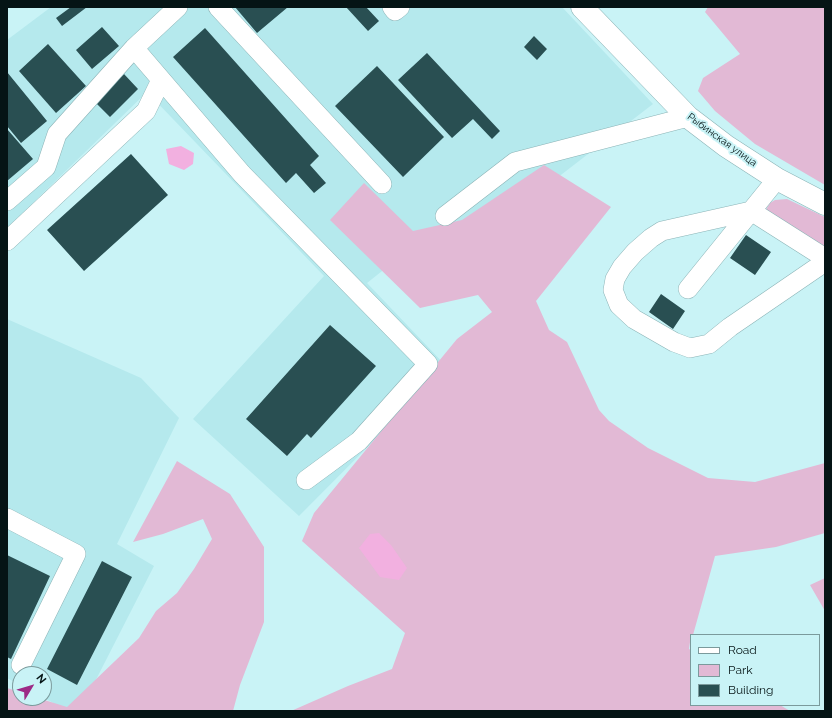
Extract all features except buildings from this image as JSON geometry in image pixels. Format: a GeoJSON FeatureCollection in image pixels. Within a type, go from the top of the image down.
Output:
{"type":"FeatureCollection","features":[{"type":"Feature","properties":{"kind":"main road","name":"Рыбинская улица"},"geometry":{"type":"LineString","coordinates":[[582,7],[688,117],[726,146],[777,180],[825,204]]}},
{"type":"Feature","properties":{"kind":"street"},"geometry":{"type":"LineString","coordinates":[[7,201],[46,167],[57,134],[134,48],[178,7]]}},
{"type":"Feature","properties":{"kind":"street"},"geometry":{"type":"LineString","coordinates":[[218,7],[382,184]]}},
{"type":"Feature","properties":{"kind":"street"},"geometry":{"type":"LineString","coordinates":[[392,7],[395,11],[400,7]]}},
{"type":"Feature","properties":{"kind":"street"},"geometry":{"type":"LineString","coordinates":[[134,48],[242,174],[428,364],[359,441],[306,480]]}},
{"type":"Feature","properties":{"kind":"street"},"geometry":{"type":"LineString","coordinates":[[7,241],[146,111],[161,80]]}},
{"type":"Feature","properties":{"kind":"street"},"geometry":{"type":"LineString","coordinates":[[445,216],[516,162],[688,117]]}},
{"type":"Feature","properties":{"kind":"street"},"geometry":{"type":"LineString","coordinates":[[688,289],[777,180]]}},
{"type":"Feature","properties":{"kind":"street"},"geometry":{"type":"LineString","coordinates":[[825,258],[751,211],[662,231],[651,238],[635,252],[622,267],[615,279],[613,290],[619,305],[634,319],[656,333],[690,348],[709,344],[730,327],[825,262]]}},
{"type":"Feature","properties":{"kind":"street"},"geometry":{"type":"LineString","coordinates":[[7,518],[76,554],[21,665]]}},
{"type":"Feature","properties":{"kind":"shaded area"},"geometry":{"type":"Polygon","coordinates":[[[51,7],[562,7],[653,104],[457,255],[435,229],[367,283],[447,367],[299,516],[193,419],[324,276],[147,92],[7,228],[7,40],[51,7]]]}},
{"type":"Feature","properties":{"kind":"shaded area"},"geometry":{"type":"Polygon","coordinates":[[[181,146],[194,153],[193,164],[184,170],[169,164],[166,149],[181,146]]]}},
{"type":"Feature","properties":{"kind":"shaded area"},"geometry":{"type":"Polygon","coordinates":[[[7,319],[141,378],[179,418],[117,544],[154,566],[80,711],[68,711],[52,702],[52,666],[12,666],[12,681],[7,678],[7,319]]]}},
{"type":"Feature","properties":{"kind":"shaded area"},"geometry":{"type":"Polygon","coordinates":[[[379,533],[391,545],[407,568],[399,580],[380,577],[359,548],[370,534],[379,533]]]}},
{"type":"Feature","properties":{"kind":"green space"},"geometry":{"type":"Polygon","coordinates":[[[708,7],[825,7],[825,185],[755,144],[715,111],[698,91],[703,78],[740,54],[705,12],[708,7]]]}},
{"type":"Feature","properties":{"kind":"green space"},"geometry":{"type":"Polygon","coordinates":[[[544,165],[611,207],[536,301],[549,330],[567,342],[599,410],[609,421],[648,448],[708,478],[755,482],[825,463],[825,533],[776,547],[715,556],[693,634],[690,634],[690,706],[782,706],[790,711],[291,711],[392,669],[405,633],[302,541],[314,513],[457,339],[492,312],[478,295],[420,308],[330,220],[364,183],[413,231],[462,220],[544,165]]]}},
{"type":"Feature","properties":{"kind":"green space"},"geometry":{"type":"Polygon","coordinates":[[[787,199],[825,217],[825,249],[765,211],[770,203],[775,200],[787,199]]]}},
{"type":"Feature","properties":{"kind":"green space"},"geometry":{"type":"Polygon","coordinates":[[[177,461],[230,494],[264,547],[264,622],[240,685],[233,711],[7,711],[7,688],[12,690],[12,706],[52,706],[52,702],[67,707],[139,638],[156,611],[177,593],[194,569],[212,539],[203,519],[163,534],[133,542],[177,461]]]}},
{"type":"Feature","properties":{"kind":"green space"},"geometry":{"type":"Polygon","coordinates":[[[825,578],[825,611],[810,585],[825,578]]]}}]}
